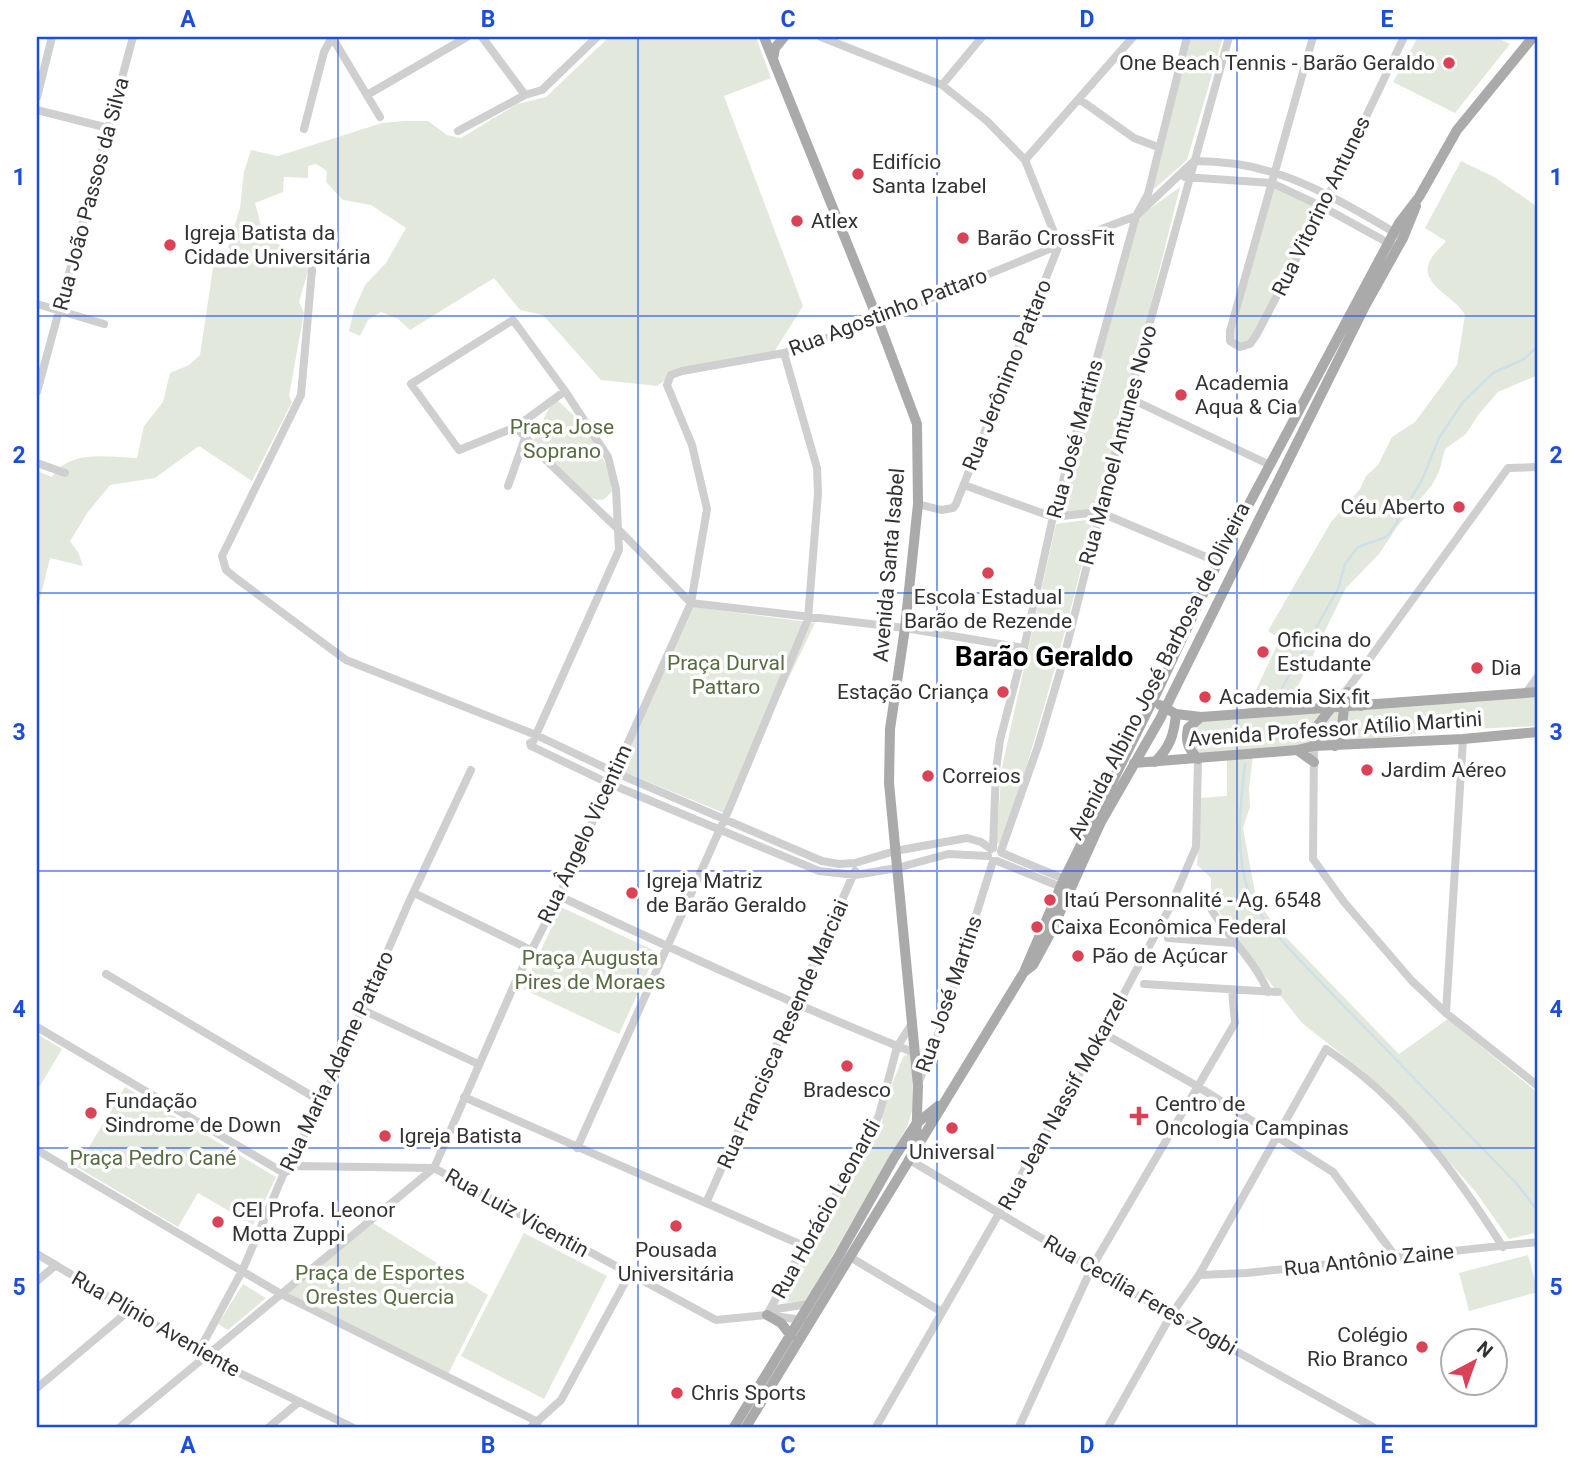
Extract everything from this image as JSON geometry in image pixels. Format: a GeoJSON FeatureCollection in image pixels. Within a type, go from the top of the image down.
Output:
{"type":"FeatureCollection","features":[{"type":"Feature","properties":{"kind":"main road","name":"Avenida Santa Isabel"},"geometry":{"type":"LineString","coordinates":[[764,37],[917,424],[918,504],[905,628],[890,729],[889,783],[918,1086],[916,1145]]}},
{"type":"Feature","properties":{"kind":"main road"},"geometry":{"type":"LineString","coordinates":[[773,59],[775,48],[784,37]]}},
{"type":"Feature","properties":{"kind":"main road","name":"Avenida Albino José Barbosa de Oliveira"},"geometry":{"type":"LineString","coordinates":[[746,1427],[806,1321],[850,1257],[1024,972],[1033,965],[1138,728],[1218,562],[1457,130],[1528,38]]}},
{"type":"Feature","properties":{"kind":"main road","name":"Avenida Albino José Barbosa de Oliveira"},"geometry":{"type":"LineString","coordinates":[[1067,884],[1101,822],[1145,762],[1142,748],[1171,711],[1396,240]]}},
{"type":"Feature","properties":{"kind":"main road"},"geometry":{"type":"LineString","coordinates":[[1349,689],[1361,706]]}},
{"type":"Feature","properties":{"kind":"main road","name":"Avenida Professor Atílio Martini"},"geometry":{"type":"LineString","coordinates":[[1153,700],[1171,711],[1201,718],[1532,692]]}},
{"type":"Feature","properties":{"kind":"main road"},"geometry":{"type":"LineString","coordinates":[[1314,746],[1318,726],[1331,708]]}},
{"type":"Feature","properties":{"kind":"main road"},"geometry":{"type":"LineString","coordinates":[[1335,746],[1341,735],[1344,708]]}},
{"type":"Feature","properties":{"kind":"main road"},"geometry":{"type":"LineString","coordinates":[[1145,762],[1170,744],[1174,732],[1171,711]]}},
{"type":"Feature","properties":{"kind":"main road"},"geometry":{"type":"LineString","coordinates":[[1198,759],[1189,750],[1186,742],[1188,728],[1201,718]]}},
{"type":"Feature","properties":{"kind":"main road"},"geometry":{"type":"LineString","coordinates":[[1138,728],[1142,748]]}},
{"type":"Feature","properties":{"kind":"main road","name":"Avenida Professor Atílio Martini"},"geometry":{"type":"LineString","coordinates":[[1145,762],[1297,750],[1314,746],[1463,739],[1538,732]]}},
{"type":"Feature","properties":{"kind":"main road"},"geometry":{"type":"LineString","coordinates":[[1297,750],[1314,762]]}},
{"type":"Feature","properties":{"kind":"main road","name":"Avenida Albino José Barbosa de Oliveira"},"geometry":{"type":"LineString","coordinates":[[734,1427],[791,1336],[806,1321],[809,1304],[916,1124],[943,1104]]}},
{"type":"Feature","properties":{"kind":"main road"},"geometry":{"type":"LineString","coordinates":[[767,1315],[781,1323],[791,1336]]}},
{"type":"Feature","properties":{"kind":"street"},"geometry":{"type":"LineString","coordinates":[[37,97],[52,37]]}},
{"type":"Feature","properties":{"kind":"street","name":"Rua João Passos da Silva"},"geometry":{"type":"LineString","coordinates":[[37,392],[133,37]]}},
{"type":"Feature","properties":{"kind":"street"},"geometry":{"type":"LineString","coordinates":[[332,37],[380,117]]}},
{"type":"Feature","properties":{"kind":"street"},"geometry":{"type":"LineString","coordinates":[[304,129],[324,52],[332,37]]}},
{"type":"Feature","properties":{"kind":"street"},"geometry":{"type":"LineString","coordinates":[[367,94],[467,37]]}},
{"type":"Feature","properties":{"kind":"street"},"geometry":{"type":"LineString","coordinates":[[482,37],[525,95]]}},
{"type":"Feature","properties":{"kind":"street"},"geometry":{"type":"LineString","coordinates":[[821,37],[842,40],[942,85],[988,121],[1025,160],[1059,245]]}},
{"type":"Feature","properties":{"kind":"street"},"geometry":{"type":"LineString","coordinates":[[942,85],[982,37]]}},
{"type":"Feature","properties":{"kind":"street"},"geometry":{"type":"LineString","coordinates":[[1025,160],[1133,37]]}},
{"type":"Feature","properties":{"kind":"street","name":"Rua José Martins"},"geometry":{"type":"LineString","coordinates":[[918,1086],[942,1024],[995,854],[996,770],[1000,740],[1053,517],[1136,216],[1148,194],[1186,37]]}},
{"type":"Feature","properties":{"kind":"street","name":"Rua Manoel Antunes Novo"},"geometry":{"type":"LineString","coordinates":[[995,854],[1038,746],[1062,665],[1129,398],[1229,37]]}},
{"type":"Feature","properties":{"kind":"street"},"geometry":{"type":"LineString","coordinates":[[1272,183],[1314,37]]}},
{"type":"Feature","properties":{"kind":"street","name":"Rua Vitorino Antunes"},"geometry":{"type":"LineString","coordinates":[[1272,183],[1230,331],[1230,341],[1234,346],[1245,348],[1253,340],[1323,207],[1404,37]]}},
{"type":"Feature","properties":{"kind":"street"},"geometry":{"type":"LineString","coordinates":[[458,131],[525,95],[542,90],[591,39]]}},
{"type":"Feature","properties":{"kind":"street"},"geometry":{"type":"LineString","coordinates":[[1079,99],[1123,132],[1158,147]]}},
{"type":"Feature","properties":{"kind":"street"},"geometry":{"type":"LineString","coordinates":[[37,110],[108,128]]}},
{"type":"Feature","properties":{"kind":"street"},"geometry":{"type":"LineString","coordinates":[[1194,161],[1210,161],[1275,173],[1327,196],[1396,240]]}},
{"type":"Feature","properties":{"kind":"street","name":"Rua Agostinho Pattaro"},"geometry":{"type":"LineString","coordinates":[[667,385],[671,375],[682,371],[784,352],[878,320],[1136,216],[1194,161]]}},
{"type":"Feature","properties":{"kind":"street"},"geometry":{"type":"LineString","coordinates":[[1177,178],[1191,176],[1272,183],[1396,240]]}},
{"type":"Feature","properties":{"kind":"street","name":"Rua Jerônimo Pattaro"},"geometry":{"type":"LineString","coordinates":[[918,504],[941,510],[953,508],[1059,245]]}},
{"type":"Feature","properties":{"kind":"street"},"geometry":{"type":"LineString","coordinates":[[312,270],[301,395],[222,555],[226,570],[346,660],[537,735],[614,772],[822,862],[855,863],[895,851],[967,838],[981,842],[995,854],[1067,884]]}},
{"type":"Feature","properties":{"kind":"street"},"geometry":{"type":"LineString","coordinates":[[37,304],[104,324]]}},
{"type":"Feature","properties":{"kind":"street"},"geometry":{"type":"LineString","coordinates":[[531,746],[619,550],[616,489],[608,457],[565,391],[513,320],[411,384],[459,450],[516,427],[565,391]]}},
{"type":"Feature","properties":{"kind":"street"},"geometry":{"type":"LineString","coordinates":[[577,1148],[725,818],[808,619],[818,493],[817,468],[784,352]]}},
{"type":"Feature","properties":{"kind":"street","name":"Rua Ângelo Vicentim"},"geometry":{"type":"LineString","coordinates":[[121,1427],[203,1354],[281,1294],[434,1168],[478,1064],[559,897],[691,603],[707,509],[692,445],[667,385]]}},
{"type":"Feature","properties":{"kind":"street"},"geometry":{"type":"LineString","coordinates":[[1129,398],[1270,465]]}},
{"type":"Feature","properties":{"kind":"street"},"geometry":{"type":"LineString","coordinates":[[516,427],[691,603],[808,619],[905,628],[1024,648]]}},
{"type":"Feature","properties":{"kind":"street"},"geometry":{"type":"LineString","coordinates":[[508,486],[525,438]]}},
{"type":"Feature","properties":{"kind":"street"},"geometry":{"type":"LineString","coordinates":[[37,463],[65,473]]}},
{"type":"Feature","properties":{"kind":"street"},"geometry":{"type":"LineString","coordinates":[[1331,708],[1349,689],[1508,468],[1538,467]]}},
{"type":"Feature","properties":{"kind":"street"},"geometry":{"type":"LineString","coordinates":[[964,485],[1053,517],[1099,512],[1218,562]]}},
{"type":"Feature","properties":{"kind":"street"},"geometry":{"type":"LineString","coordinates":[[1532,692],[1538,676]]}},
{"type":"Feature","properties":{"kind":"street"},"geometry":{"type":"LineString","coordinates":[[1344,708],[1349,689]]}},
{"type":"Feature","properties":{"kind":"street"},"geometry":{"type":"LineString","coordinates":[[523,731],[531,746],[608,783],[819,871],[855,875],[948,855],[995,854]]}},
{"type":"Feature","properties":{"kind":"street"},"geometry":{"type":"LineString","coordinates":[[1446,1013],[1463,739]]}},
{"type":"Feature","properties":{"kind":"street"},"geometry":{"type":"LineString","coordinates":[[1314,746],[1313,859],[1344,902],[1412,981],[1446,1013],[1538,1086]]}},
{"type":"Feature","properties":{"kind":"street","name":"Rua Jean Nassif Mokarzel"},"geometry":{"type":"LineString","coordinates":[[877,1427],[1103,1033],[1170,907],[1196,847],[1198,759]]}},
{"type":"Feature","properties":{"kind":"street","name":"Rua Maria Adame Pattaro"},"geometry":{"type":"LineString","coordinates":[[203,1354],[284,1173],[322,1102],[471,770]]}},
{"type":"Feature","properties":{"kind":"street","name":"Rua Francisca Resende Marciai"},"geometry":{"type":"LineString","coordinates":[[706,1203],[855,875],[855,863]]}},
{"type":"Feature","properties":{"kind":"street"},"geometry":{"type":"LineString","coordinates":[[414,893],[531,950]]}},
{"type":"Feature","properties":{"kind":"street"},"geometry":{"type":"LineString","coordinates":[[559,897],[795,1003],[915,1053]]}},
{"type":"Feature","properties":{"kind":"street"},"geometry":{"type":"LineString","coordinates":[[1211,909],[1262,978],[1268,992]]}},
{"type":"Feature","properties":{"kind":"street"},"geometry":{"type":"LineString","coordinates":[[1168,939],[1234,943]]}},
{"type":"Feature","properties":{"kind":"street"},"geometry":{"type":"LineString","coordinates":[[106,974],[322,1102]]}},
{"type":"Feature","properties":{"kind":"street"},"geometry":{"type":"LineString","coordinates":[[1144,984],[1278,992]]}},
{"type":"Feature","properties":{"kind":"street"},"geometry":{"type":"LineString","coordinates":[[1019,1427],[1092,1267],[1235,1023],[1232,990]]}},
{"type":"Feature","properties":{"kind":"street"},"geometry":{"type":"LineString","coordinates":[[363,1010],[478,1064]]}},
{"type":"Feature","properties":{"kind":"street","name":"Rua Horácio Leonardi"},"geometry":{"type":"LineString","coordinates":[[767,1315],[804,1246],[858,1158],[879,1115],[897,1047],[913,1022]]}},
{"type":"Feature","properties":{"kind":"street"},"geometry":{"type":"LineString","coordinates":[[37,1027],[284,1173]]}},
{"type":"Feature","properties":{"kind":"street"},"geometry":{"type":"LineString","coordinates":[[1103,1033],[1197,1086],[1333,1172],[1395,1256]]}},
{"type":"Feature","properties":{"kind":"street"},"geometry":{"type":"LineString","coordinates":[[1108,1427],[1171,1315],[1199,1275],[1326,1049],[1396,1106],[1414,1125],[1466,1188],[1503,1247]]}},
{"type":"Feature","properties":{"kind":"street"},"geometry":{"type":"LineString","coordinates":[[464,1097],[804,1246]]}},
{"type":"Feature","properties":{"kind":"street"},"geometry":{"type":"LineString","coordinates":[[37,1150],[243,1269],[281,1294],[354,1329],[534,1425],[561,1400],[629,1275]]}},
{"type":"Feature","properties":{"kind":"street","name":"Rua Cecília Feres Zogbi"},"geometry":{"type":"LineString","coordinates":[[908,1159],[1171,1315],[1373,1427]]}},
{"type":"Feature","properties":{"kind":"street","name":"Rua Luiz Vicentin"},"geometry":{"type":"LineString","coordinates":[[284,1173],[298,1166],[434,1168],[716,1320],[767,1315],[806,1321]]}},
{"type":"Feature","properties":{"kind":"street","name":"Rua Antônio Zaine"},"geometry":{"type":"LineString","coordinates":[[1199,1275],[1247,1273],[1538,1242]]}},
{"type":"Feature","properties":{"kind":"street","name":"Rua Plínio Aveniente"},"geometry":{"type":"LineString","coordinates":[[37,1254],[203,1354],[352,1427]]}},
{"type":"Feature","properties":{"kind":"street"},"geometry":{"type":"LineString","coordinates":[[850,1257],[942,1312]]}},
{"type":"Feature","properties":{"kind":"street"},"geometry":{"type":"LineString","coordinates":[[37,1281],[56,1265]]}},
{"type":"Feature","properties":{"kind":"street","name":"Rua Horácio Leonardi"},"geometry":{"type":"LineString","coordinates":[[767,1315],[776,1309],[809,1304]]}},
{"type":"Feature","properties":{"kind":"street"},"geometry":{"type":"LineString","coordinates":[[37,1388],[131,1309]]}},
{"type":"Feature","properties":{"kind":"street"},"geometry":{"type":"LineString","coordinates":[[269,1427],[299,1402]]}},
{"type":"Feature","properties":{"kind":"green space"},"geometry":{"type":"Polygon","coordinates":[[[609,37],[756,37],[771,78],[724,96],[803,306],[774,352],[681,369],[657,386],[601,380],[543,315],[520,310],[494,278],[410,330],[398,319],[381,312],[368,320],[360,336],[349,331],[354,310],[365,285],[386,263],[406,228],[371,205],[343,200],[326,182],[327,171],[316,164],[308,166],[308,178],[284,177],[283,192],[255,203],[264,237],[311,261],[299,302],[304,313],[289,396],[292,402],[252,481],[199,446],[155,478],[110,485],[88,512],[70,541],[83,566],[50,558],[37,611],[37,471],[52,477],[59,468],[79,458],[137,458],[144,426],[163,402],[170,373],[189,365],[200,355],[213,268],[233,255],[228,247],[240,208],[244,172],[251,150],[278,156],[382,123],[404,121],[428,121],[447,135],[461,138],[517,104],[546,97],[609,37]]]}},
{"type":"Feature","properties":{"kind":"green space"},"geometry":{"type":"Polygon","coordinates":[[[1191,37],[1223,37],[1187,160],[1153,190],[1191,37]]]}},
{"type":"Feature","properties":{"kind":"green space","name":"One Beach Tennis - Barão Geraldo"},"geometry":{"type":"Polygon","coordinates":[[[1418,37],[1495,37],[1510,44],[1455,113],[1393,82],[1418,37]]]}},
{"type":"Feature","properties":{"kind":"green space"},"geometry":{"type":"Polygon","coordinates":[[[1461,161],[1494,177],[1538,207],[1538,375],[1498,392],[1466,434],[1445,449],[1439,472],[1432,485],[1397,527],[1379,554],[1346,588],[1292,698],[1280,699],[1277,708],[1246,711],[1280,639],[1268,631],[1331,522],[1360,489],[1366,476],[1378,465],[1392,437],[1415,422],[1457,365],[1465,315],[1430,278],[1430,260],[1446,241],[1425,228],[1461,161]]]}},
{"type":"Feature","properties":{"kind":"green space"},"geometry":{"type":"Polygon","coordinates":[[[1180,187],[1099,512],[1057,515],[1137,218],[1180,187]]]}},
{"type":"Feature","properties":{"kind":"green space"},"geometry":{"type":"Polygon","coordinates":[[[1274,187],[1321,208],[1256,334],[1245,346],[1231,341],[1274,187]]]}},
{"type":"Feature","properties":{"kind":"green space","name":"Praça Jose Soprano"},"geometry":{"type":"Polygon","coordinates":[[[558,401],[578,420],[600,453],[612,491],[605,499],[589,497],[532,443],[550,406],[558,401]]]}},
{"type":"Feature","properties":{"kind":"green space"},"geometry":{"type":"Polygon","coordinates":[[[1093,519],[1027,764],[1002,844],[996,843],[1002,767],[1056,524],[1093,519]]]}},
{"type":"Feature","properties":{"kind":"green space","name":"Praça Durval Pattaro"},"geometry":{"type":"Polygon","coordinates":[[[694,607],[815,623],[724,813],[619,770],[694,607]]]}},
{"type":"Feature","properties":{"kind":"green space"},"geometry":{"type":"Polygon","coordinates":[[[1538,693],[1538,726],[1451,730],[1253,754],[1250,807],[1243,828],[1256,898],[1274,925],[1399,1054],[1448,1019],[1538,1093],[1538,1250],[1534,1233],[1509,1239],[1475,1191],[1397,1103],[1362,1070],[1302,1023],[1231,933],[1211,897],[1211,878],[1197,865],[1201,798],[1227,796],[1227,754],[1199,756],[1192,749],[1191,728],[1204,720],[1538,693]]]}},
{"type":"Feature","properties":{"kind":"green space","name":"Praça Augusta Pires de Moraes"},"geometry":{"type":"Polygon","coordinates":[[[561,907],[657,952],[619,1034],[523,989],[561,907]]]}},
{"type":"Feature","properties":{"kind":"green space"},"geometry":{"type":"Polygon","coordinates":[[[37,1034],[62,1049],[37,1091],[37,1034]]]}},
{"type":"Feature","properties":{"kind":"green space"},"geometry":{"type":"Polygon","coordinates":[[[908,1054],[912,1057],[913,1108],[907,1127],[806,1301],[782,1303],[783,1294],[882,1122],[886,1099],[903,1057],[908,1054]]]}},
{"type":"Feature","properties":{"kind":"green space","name":"Praça Pedro Cané"},"geometry":{"type":"Polygon","coordinates":[[[125,1087],[276,1177],[253,1225],[198,1193],[178,1227],[77,1167],[125,1087]]]}},
{"type":"Feature","properties":{"kind":"green space","name":"Praça de Esportes Orestes Quercia"},"geometry":{"type":"Polygon","coordinates":[[[373,1223],[488,1295],[447,1376],[287,1293],[373,1223]]]}},
{"type":"Feature","properties":{"kind":"green space"},"geometry":{"type":"Polygon","coordinates":[[[524,1233],[607,1276],[544,1399],[461,1356],[524,1233]]]}},
{"type":"Feature","properties":{"kind":"green space"},"geometry":{"type":"Polygon","coordinates":[[[1528,1255],[1538,1292],[1469,1311],[1459,1273],[1528,1255]]]}},
{"type":"Feature","properties":{"kind":"green space"},"geometry":{"type":"Polygon","coordinates":[[[243,1284],[266,1298],[228,1330],[218,1324],[243,1284]]]}},
{"type":"Feature","properties":{"kind":"waterway"},"geometry":{"type":"LineString","coordinates":[[1274,702],[1338,589],[1345,564],[1358,547],[1390,533],[1422,480],[1439,438],[1463,402],[1493,373],[1524,359],[1538,346]]}},
{"type":"Feature","properties":{"kind":"waterway"},"geometry":{"type":"LineString","coordinates":[[1245,764],[1240,847],[1245,880],[1256,907],[1288,948],[1516,1183],[1538,1211]]}},
{"type":"Feature","properties":{"kind":"place","name":"One Beach Tennis - Barão Geraldo"},"geometry":{"type":"Point","coordinates":[1449,63]}},
{"type":"Feature","properties":{"kind":"place","name":"Edifício Santa Izabel"},"geometry":{"type":"Point","coordinates":[858,174]}},
{"type":"Feature","properties":{"kind":"place","name":"Atlex"},"geometry":{"type":"Point","coordinates":[797,221]}},
{"type":"Feature","properties":{"kind":"place","name":"Barão CrossFit"},"geometry":{"type":"Point","coordinates":[963,238]}},
{"type":"Feature","properties":{"kind":"place","name":"Igreja Batista da Cidade Universitária"},"geometry":{"type":"Point","coordinates":[170,245]}},
{"type":"Feature","properties":{"kind":"place","name":"Academia Aqua & Cia"},"geometry":{"type":"Point","coordinates":[1181,395]}},
{"type":"Feature","properties":{"kind":"place","name":"Céu Aberto"},"geometry":{"type":"Point","coordinates":[1459,507]}},
{"type":"Feature","properties":{"kind":"place","name":"Escola Estadual Barão de Rezende"},"geometry":{"type":"Point","coordinates":[988,573]}},
{"type":"Feature","properties":{"kind":"place","name":"Oficina do Estudante"},"geometry":{"type":"Point","coordinates":[1263,652]}},
{"type":"Feature","properties":{"kind":"place","name":"Dia"},"geometry":{"type":"Point","coordinates":[1477,668]}},
{"type":"Feature","properties":{"kind":"place","name":"Estação Criança"},"geometry":{"type":"Point","coordinates":[1003,692]}},
{"type":"Feature","properties":{"kind":"place","name":"Academia Six fit"},"geometry":{"type":"Point","coordinates":[1205,697]}},
{"type":"Feature","properties":{"kind":"place","name":"Jardim Aéreo"},"geometry":{"type":"Point","coordinates":[1367,770]}},
{"type":"Feature","properties":{"kind":"place","name":"Correios"},"geometry":{"type":"Point","coordinates":[928,776]}},
{"type":"Feature","properties":{"kind":"place","name":"Igreja Matriz de Barão Geraldo"},"geometry":{"type":"Point","coordinates":[632,893]}},
{"type":"Feature","properties":{"kind":"place","name":"Itaú Personnalité - Ag. 6548"},"geometry":{"type":"Point","coordinates":[1050,900]}},
{"type":"Feature","properties":{"kind":"place","name":"Caixa Econômica Federal"},"geometry":{"type":"Point","coordinates":[1037,927]}},
{"type":"Feature","properties":{"kind":"place","name":"Pão de Açúcar"},"geometry":{"type":"Point","coordinates":[1078,956]}},
{"type":"Feature","properties":{"kind":"place","name":"Bradesco"},"geometry":{"type":"Point","coordinates":[847,1066]}},
{"type":"Feature","properties":{"kind":"place","name":"Fundação Sindrome de Down"},"geometry":{"type":"Point","coordinates":[91,1113]}},
{"type":"Feature","properties":{"kind":"place","name":"Centro de Oncologia Campinas"},"geometry":{"type":"Point","coordinates":[1139,1116]}},
{"type":"Feature","properties":{"kind":"place","name":"Universal"},"geometry":{"type":"Point","coordinates":[952,1128]}},
{"type":"Feature","properties":{"kind":"place","name":"Igreja Batista"},"geometry":{"type":"Point","coordinates":[385,1136]}},
{"type":"Feature","properties":{"kind":"place","name":"CEI Profa. Leonor Motta Zuppi"},"geometry":{"type":"Point","coordinates":[218,1222]}},
{"type":"Feature","properties":{"kind":"place","name":"Pousada Universitária"},"geometry":{"type":"Point","coordinates":[676,1226]}},
{"type":"Feature","properties":{"kind":"place","name":"Colégio Rio Branco"},"geometry":{"type":"Point","coordinates":[1422,1347]}},
{"type":"Feature","properties":{"kind":"place","name":"Chris Sports"},"geometry":{"type":"Point","coordinates":[677,1393]}},
{"type":"Feature","properties":{"kind":"district","name":"Barão Geraldo"},"geometry":{"type":"Point","coordinates":[1044,656]}}]}
